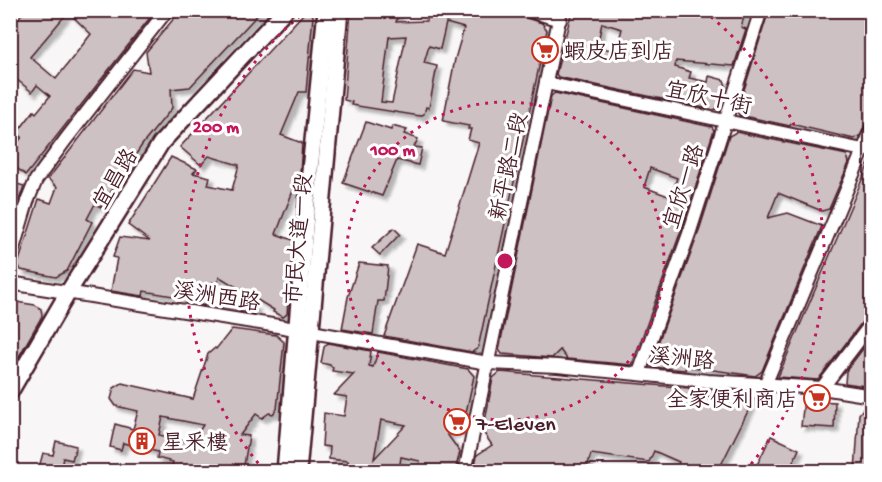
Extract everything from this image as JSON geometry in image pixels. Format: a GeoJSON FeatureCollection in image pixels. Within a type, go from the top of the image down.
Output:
{"type":"FeatureCollection","features":[{"type":"Feature","properties":{"kind":"street"},"geometry":{"type":"LineString","coordinates":[[10,259],[36,180],[167,10]]}},
{"type":"Feature","properties":{"kind":"street","name":"宜昌路"},"geometry":{"type":"LineString","coordinates":[[10,392],[69,291],[161,143],[285,10]]}},
{"type":"Feature","properties":{"kind":"street","name":"市民大道一段"},"geometry":{"type":"LineString","coordinates":[[298,471],[304,331],[326,10]]}},
{"type":"Feature","properties":{"kind":"street","name":"市民大道一段"},"geometry":{"type":"LineString","coordinates":[[285,471],[304,331],[340,10]]}},
{"type":"Feature","properties":{"kind":"street"},"geometry":{"type":"LineString","coordinates":[[528,10],[561,15]]}},
{"type":"Feature","properties":{"kind":"street","name":"宜欣一路"},"geometry":{"type":"LineString","coordinates":[[639,373],[663,309],[761,10]]}},
{"type":"Feature","properties":{"kind":"street","name":"新平路二段"},"geometry":{"type":"LineString","coordinates":[[465,471],[561,15]]}},
{"type":"Feature","properties":{"kind":"street","name":"宜欣十街"},"geometry":{"type":"LineString","coordinates":[[546,84],[863,150]]}},
{"type":"Feature","properties":{"kind":"street"},"geometry":{"type":"LineString","coordinates":[[765,386],[872,129]]}},
{"type":"Feature","properties":{"kind":"street","name":"溪洲西路"},"geometry":{"type":"LineString","coordinates":[[10,282],[488,363]]}},
{"type":"Feature","properties":{"kind":"street"},"geometry":{"type":"LineString","coordinates":[[822,388],[872,323]]}},
{"type":"Feature","properties":{"kind":"street","name":"溪洲路"},"geometry":{"type":"LineString","coordinates":[[488,363],[557,366],[765,386],[822,388],[872,396]]}},
{"type":"Feature","properties":{"kind":"building"},"geometry":{"type":"Polygon","coordinates":[[[25,10],[156,10],[26,175],[10,163],[10,152],[22,137],[17,133],[34,111],[36,113],[50,96],[37,85],[32,92],[10,74],[10,28],[25,10]],[[68,12],[30,57],[56,79],[91,34],[68,12]]]}},
{"type":"Feature","properties":{"kind":"building"},"geometry":{"type":"Polygon","coordinates":[[[181,10],[262,10],[190,87],[171,89],[172,108],[142,145],[101,207],[95,204],[87,219],[92,222],[67,271],[56,277],[21,270],[18,264],[39,199],[51,203],[57,187],[48,179],[133,69],[149,72],[146,52],[181,10]]]}},
{"type":"Feature","properties":{"kind":"building"},"geometry":{"type":"Polygon","coordinates":[[[351,10],[400,10],[396,22],[426,21],[428,10],[501,10],[542,23],[547,30],[478,348],[472,352],[384,336],[417,244],[445,253],[479,143],[468,140],[471,129],[468,129],[469,126],[443,121],[455,59],[464,28],[446,23],[440,49],[429,46],[424,63],[437,66],[429,108],[426,107],[424,114],[420,116],[351,105],[352,102],[344,100],[351,10]],[[406,36],[389,37],[381,102],[392,103],[406,36]]]}},
{"type":"Feature","properties":{"kind":"building"},"geometry":{"type":"Polygon","coordinates":[[[572,10],[704,10],[719,16],[720,10],[746,10],[741,27],[746,29],[734,66],[676,61],[675,67],[691,72],[689,78],[708,82],[709,76],[724,80],[726,86],[720,107],[714,110],[558,77],[556,74],[572,10]],[[602,23],[597,47],[616,51],[622,29],[602,23]]]}},
{"type":"Feature","properties":{"kind":"building"},"geometry":{"type":"Polygon","coordinates":[[[769,10],[872,10],[872,110],[868,121],[870,121],[865,125],[860,136],[854,139],[791,124],[790,126],[739,115],[737,112],[769,10]]]}},
{"type":"Feature","properties":{"kind":"building"},"geometry":{"type":"Polygon","coordinates":[[[305,12],[311,12],[313,16],[306,92],[299,92],[281,135],[302,143],[300,173],[276,234],[293,240],[287,314],[283,317],[273,312],[274,310],[220,277],[216,284],[212,282],[204,306],[196,303],[197,300],[144,291],[143,296],[111,291],[117,258],[113,257],[120,237],[150,241],[128,225],[171,157],[197,169],[193,173],[210,177],[208,185],[232,190],[239,165],[209,156],[201,165],[180,147],[305,12]]]}},
{"type":"Feature","properties":{"kind":"building"},"geometry":{"type":"Polygon","coordinates":[[[555,93],[712,127],[714,130],[682,228],[632,365],[567,359],[560,350],[552,358],[502,354],[499,350],[551,96],[555,93]],[[650,168],[644,187],[671,197],[677,178],[650,168]]]}},
{"type":"Feature","properties":{"kind":"building"},"geometry":{"type":"Polygon","coordinates":[[[366,122],[391,130],[392,126],[407,130],[404,134],[418,139],[414,147],[422,148],[418,165],[397,160],[382,196],[343,183],[366,122]]]}},
{"type":"Feature","properties":{"kind":"building"},"geometry":{"type":"Polygon","coordinates":[[[736,132],[847,155],[849,163],[829,209],[822,211],[778,193],[768,218],[788,213],[822,226],[762,371],[755,376],[686,366],[685,370],[652,367],[650,365],[698,234],[729,136],[736,132]]]}},
{"type":"Feature","properties":{"kind":"building"},"geometry":{"type":"Polygon","coordinates":[[[872,156],[872,315],[865,318],[818,380],[778,377],[872,156]]]}},
{"type":"Feature","properties":{"kind":"building"},"geometry":{"type":"Polygon","coordinates":[[[10,182],[24,186],[19,200],[10,203],[10,182]]]}},
{"type":"Feature","properties":{"kind":"building"},"geometry":{"type":"Polygon","coordinates":[[[394,228],[400,234],[380,255],[372,248],[394,228]]]}},
{"type":"Feature","properties":{"kind":"building"},"geometry":{"type":"Polygon","coordinates":[[[359,263],[388,266],[384,301],[378,301],[373,334],[342,329],[348,297],[359,263]]]}},
{"type":"Feature","properties":{"kind":"building"},"geometry":{"type":"Polygon","coordinates":[[[224,297],[256,306],[253,314],[221,308],[224,297]]]}},
{"type":"Feature","properties":{"kind":"building"},"geometry":{"type":"Polygon","coordinates":[[[10,301],[35,305],[41,309],[42,316],[10,372],[10,301]]]}},
{"type":"Feature","properties":{"kind":"building"},"geometry":{"type":"Polygon","coordinates":[[[232,329],[276,335],[284,342],[277,409],[273,414],[269,413],[262,418],[256,414],[240,435],[249,436],[243,471],[171,471],[173,462],[157,458],[158,452],[123,443],[121,450],[110,447],[115,424],[133,429],[138,411],[116,406],[111,399],[114,388],[122,383],[193,399],[208,354],[216,349],[232,329]],[[163,417],[159,435],[188,442],[193,441],[203,425],[163,417]]]}},
{"type":"Feature","properties":{"kind":"building"},"geometry":{"type":"Polygon","coordinates":[[[872,337],[872,387],[845,383],[846,371],[872,337]]]}},
{"type":"Feature","properties":{"kind":"building"},"geometry":{"type":"Polygon","coordinates":[[[328,343],[371,351],[369,366],[373,367],[378,352],[468,369],[474,376],[462,431],[447,434],[460,452],[455,471],[418,471],[420,461],[401,457],[399,471],[349,471],[348,461],[329,459],[330,447],[322,446],[324,413],[344,416],[347,397],[334,395],[354,374],[332,371],[333,368],[330,365],[321,363],[324,347],[328,343]],[[381,420],[374,459],[406,425],[381,420]]]}},
{"type":"Feature","properties":{"kind":"building"},"geometry":{"type":"Polygon","coordinates":[[[500,372],[689,388],[702,408],[707,396],[711,397],[713,390],[749,392],[754,399],[718,471],[675,471],[679,462],[654,451],[649,462],[591,454],[586,471],[474,471],[477,455],[492,445],[483,432],[493,378],[500,372]]]}},
{"type":"Feature","properties":{"kind":"building"},"geometry":{"type":"Polygon","coordinates":[[[804,400],[835,402],[834,428],[801,426],[804,400]]]}},
{"type":"Feature","properties":{"kind":"building"},"geometry":{"type":"Polygon","coordinates":[[[867,404],[872,404],[872,471],[855,471],[859,414],[867,404]]]}},
{"type":"Feature","properties":{"kind":"building"},"geometry":{"type":"Polygon","coordinates":[[[771,436],[799,449],[789,471],[754,471],[771,436]]]}},
{"type":"Feature","properties":{"kind":"building"},"geometry":{"type":"Polygon","coordinates":[[[56,441],[76,446],[72,460],[63,458],[60,471],[38,471],[43,453],[53,455],[56,441]]]}},
{"type":"Feature","properties":{"kind":"place","name":"蝦皮店到店"},"geometry":{"type":"Point","coordinates":[545,50]}},
{"type":"Feature","properties":{"kind":"place","name":"全家便利商店"},"geometry":{"type":"Point","coordinates":[817,398]}},
{"type":"Feature","properties":{"kind":"place","name":"7-Eleven"},"geometry":{"type":"Point","coordinates":[457,422]}},
{"type":"Feature","properties":{"kind":"place","name":"星釆樓"},"geometry":{"type":"Point","coordinates":[142,441]}}]}
